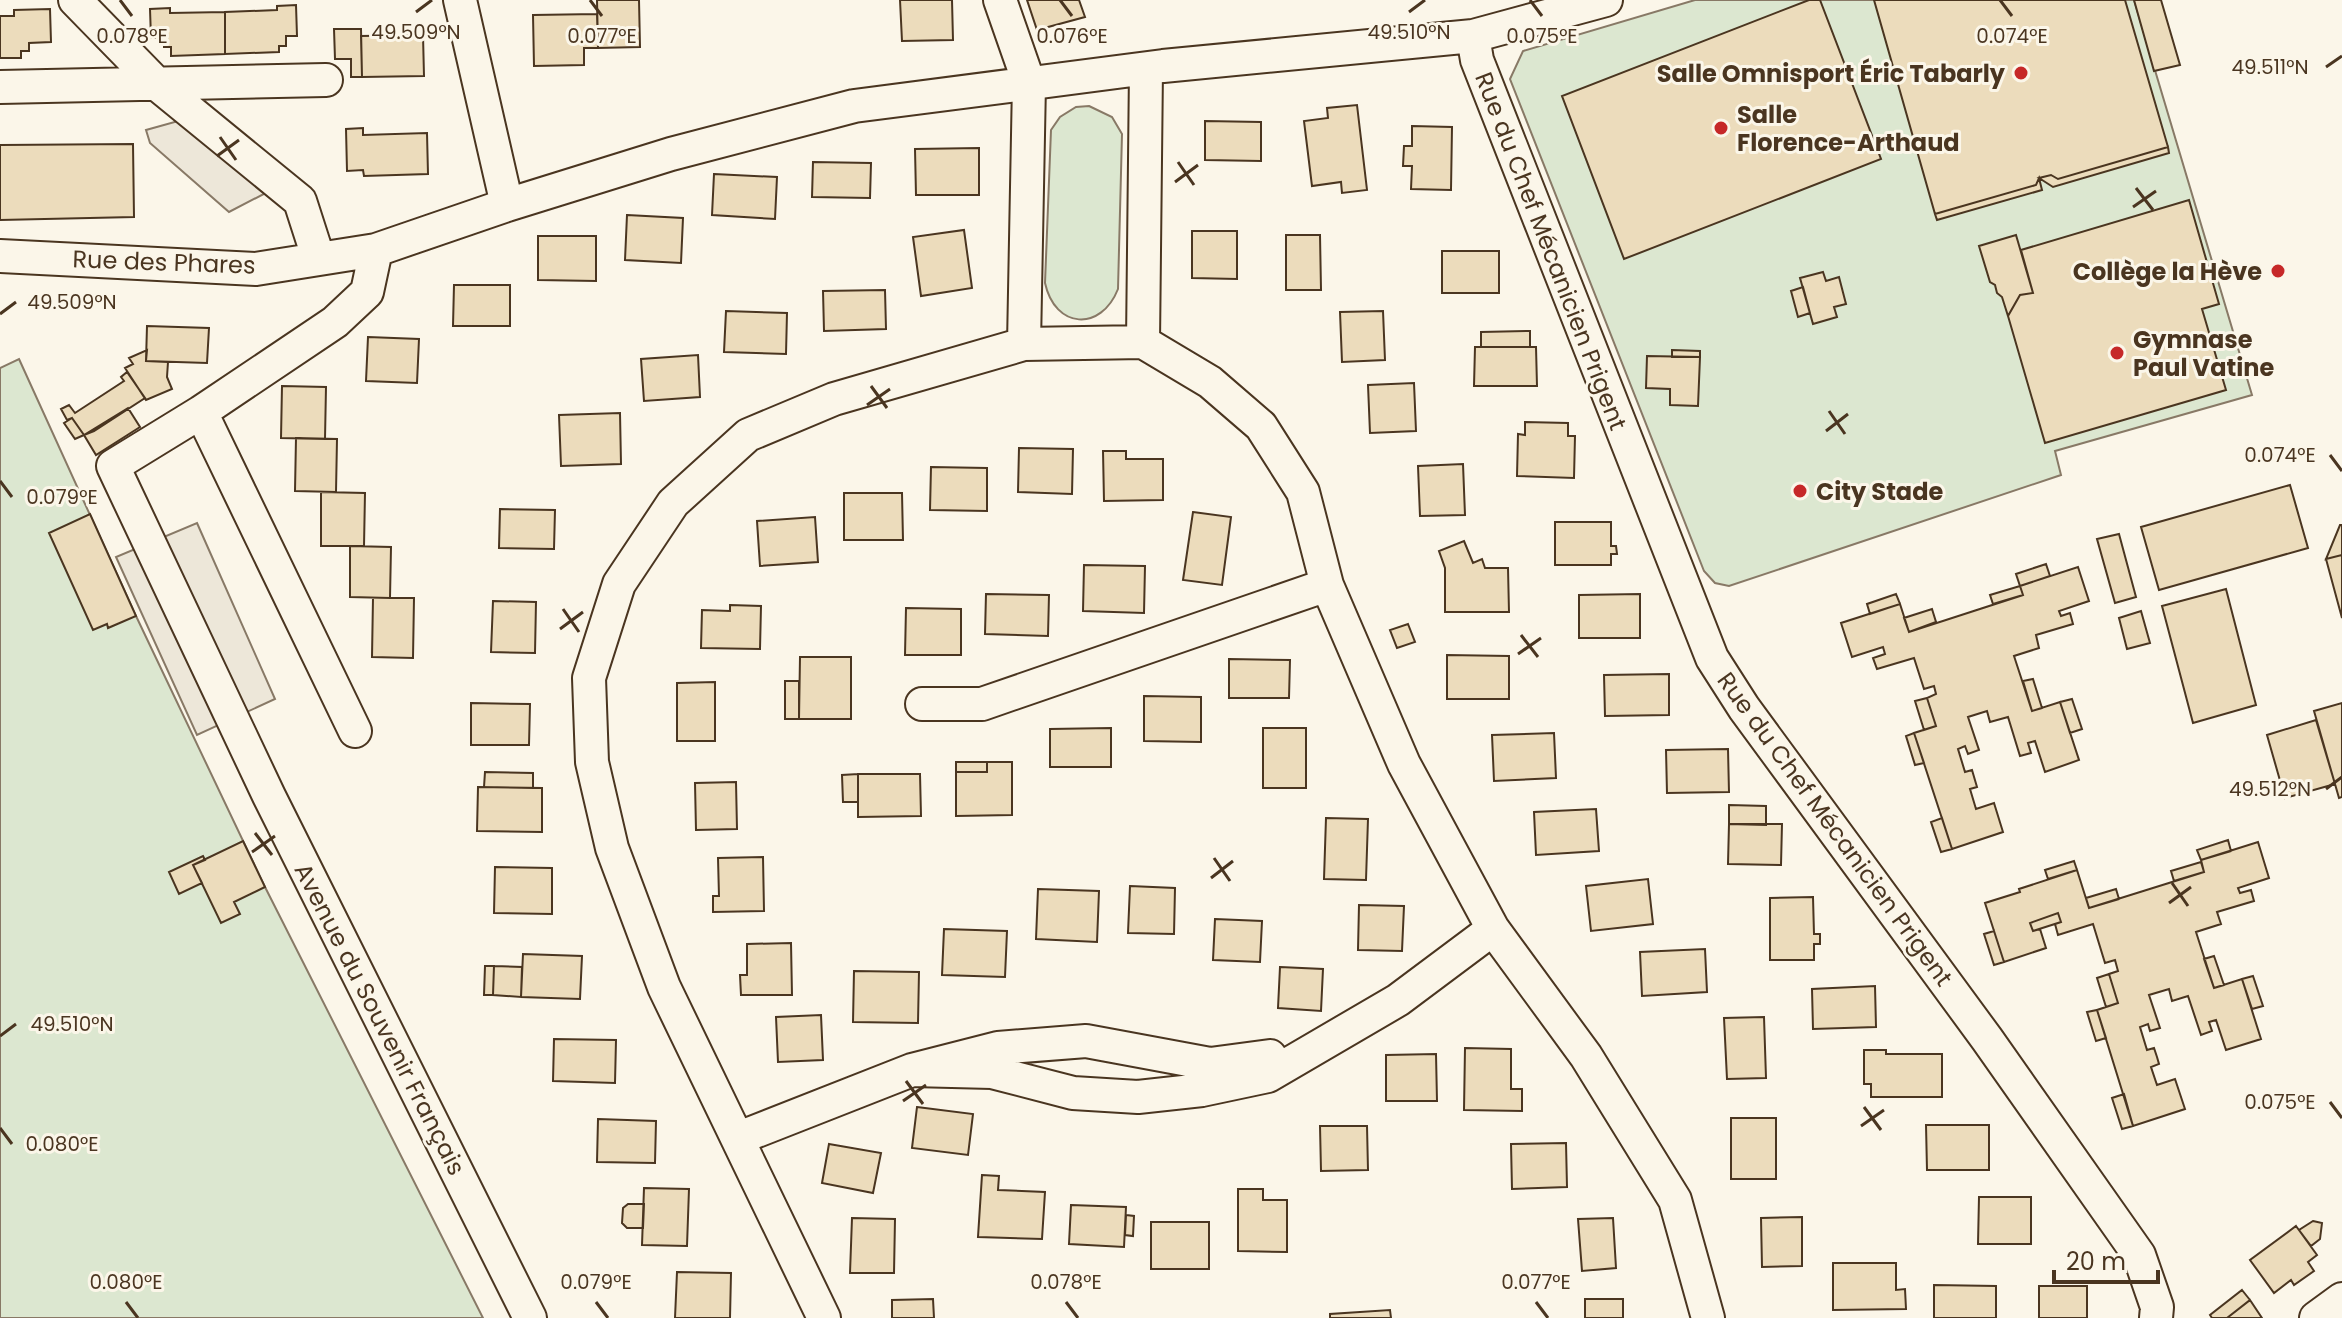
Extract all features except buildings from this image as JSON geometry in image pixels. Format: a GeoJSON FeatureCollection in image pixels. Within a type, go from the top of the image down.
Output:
{"type":"FeatureCollection","features":[{"type":"Feature","properties":{"kind":"street"},"geometry":{"type":"LineString","coordinates":[[75,0],[158,85],[300,201],[318,257]]}},
{"type":"Feature","properties":{"kind":"street"},"geometry":{"type":"LineString","coordinates":[[460,0],[507,205]]}},
{"type":"Feature","properties":{"kind":"street"},"geometry":{"type":"LineString","coordinates":[[1000,0],[1029,83],[1024,344]]}},
{"type":"Feature","properties":{"kind":"street","name":"Rue des Phares"},"geometry":{"type":"LineString","coordinates":[[0,256],[256,269],[376,250],[671,154],[854,106],[1146,69],[1473,36],[1606,0]]}},
{"type":"Feature","properties":{"kind":"street","name":"Rue du Chef Mécanicien Prigent"},"geometry":{"type":"LineString","coordinates":[[1473,36],[1477,60],[1712,658],[1744,708],[1987,1039],[2139,1255],[2157,1307],[2156,1318]]}},
{"type":"Feature","properties":{"kind":"street"},"geometry":{"type":"LineString","coordinates":[[1143,342],[1146,69]]}},
{"type":"Feature","properties":{"kind":"street"},"geometry":{"type":"LineString","coordinates":[[0,87],[326,80]]}},
{"type":"Feature","properties":{"kind":"street"},"geometry":{"type":"LineString","coordinates":[[355,731],[201,412],[335,322],[367,292],[376,250]]}},
{"type":"Feature","properties":{"kind":"street"},"geometry":{"type":"LineString","coordinates":[[824,1318],[664,987],[612,848],[592,762],[589,678],[619,584],[673,503],[748,435],[834,399],[1024,344],[1143,342],[1210,382],[1261,426],[1303,492],[1327,585],[1404,764],[1493,929],[1586,1056],[1675,1200],[1708,1318]]}},
{"type":"Feature","properties":{"kind":"street","name":"Avenue du Souvenir Français"},"geometry":{"type":"LineString","coordinates":[[201,412],[113,466],[269,796],[530,1318]]}},
{"type":"Feature","properties":{"kind":"street"},"geometry":{"type":"LineString","coordinates":[[922,704],[982,704],[1327,585]]}},
{"type":"Feature","properties":{"kind":"street"},"geometry":{"type":"LineString","coordinates":[[912,1070],[992,1072],[1073,1093],[1138,1097],[1202,1090],[1268,1076],[1398,1000],[1493,929]]}},
{"type":"Feature","properties":{"kind":"street"},"geometry":{"type":"LineString","coordinates":[[739,1138],[912,1070],[998,1048],[1086,1041],[1210,1064],[1313,1050]]}},
{"type":"Feature","properties":{"kind":"street"},"geometry":{"type":"LineString","coordinates":[[2316,1318],[2342,1299]]}},
{"type":"Feature","properties":{"kind":"green space"},"geometry":{"type":"Polygon","coordinates":[[[1695,0],[2134,0],[2252,395],[2055,451],[2061,475],[1729,586],[1715,583],[1704,571],[1510,79],[1523,51],[1695,0]]]}},
{"type":"Feature","properties":{"kind":"green space"},"geometry":{"type":"Polygon","coordinates":[[[1089,106],[1112,117],[1122,134],[1118,289],[1101,313],[1079,319],[1058,309],[1045,283],[1051,130],[1060,117],[1076,107],[1089,106]]]}},
{"type":"Feature","properties":{"kind":"green space"},"geometry":{"type":"Polygon","coordinates":[[[19,359],[136,616],[265,887],[483,1318],[0,1318],[0,368],[19,359]]]}},
{"type":"Feature","properties":{"kind":"shaded area"},"geometry":{"type":"Polygon","coordinates":[[[196,116],[281,185],[229,212],[150,143],[146,130],[196,116]]]}},
{"type":"Feature","properties":{"kind":"shaded area"},"geometry":{"type":"Polygon","coordinates":[[[197,523],[275,699],[197,735],[116,557],[197,523]]]}},
{"type":"Feature","properties":{"kind":"place","name":"Salle Omnisport Éric Tabarly"},"geometry":{"type":"Point","coordinates":[2021,73]}},
{"type":"Feature","properties":{"kind":"place","name":"Salle Florence-Arthaud"},"geometry":{"type":"Point","coordinates":[1721,128]}},
{"type":"Feature","properties":{"kind":"place","name":"Collège la Hève"},"geometry":{"type":"Point","coordinates":[2278,271]}},
{"type":"Feature","properties":{"kind":"place","name":"Gymnase Paul Vatine"},"geometry":{"type":"Point","coordinates":[2117,353]}},
{"type":"Feature","properties":{"kind":"place","name":"City Stade"},"geometry":{"type":"Point","coordinates":[1800,491]}}]}
